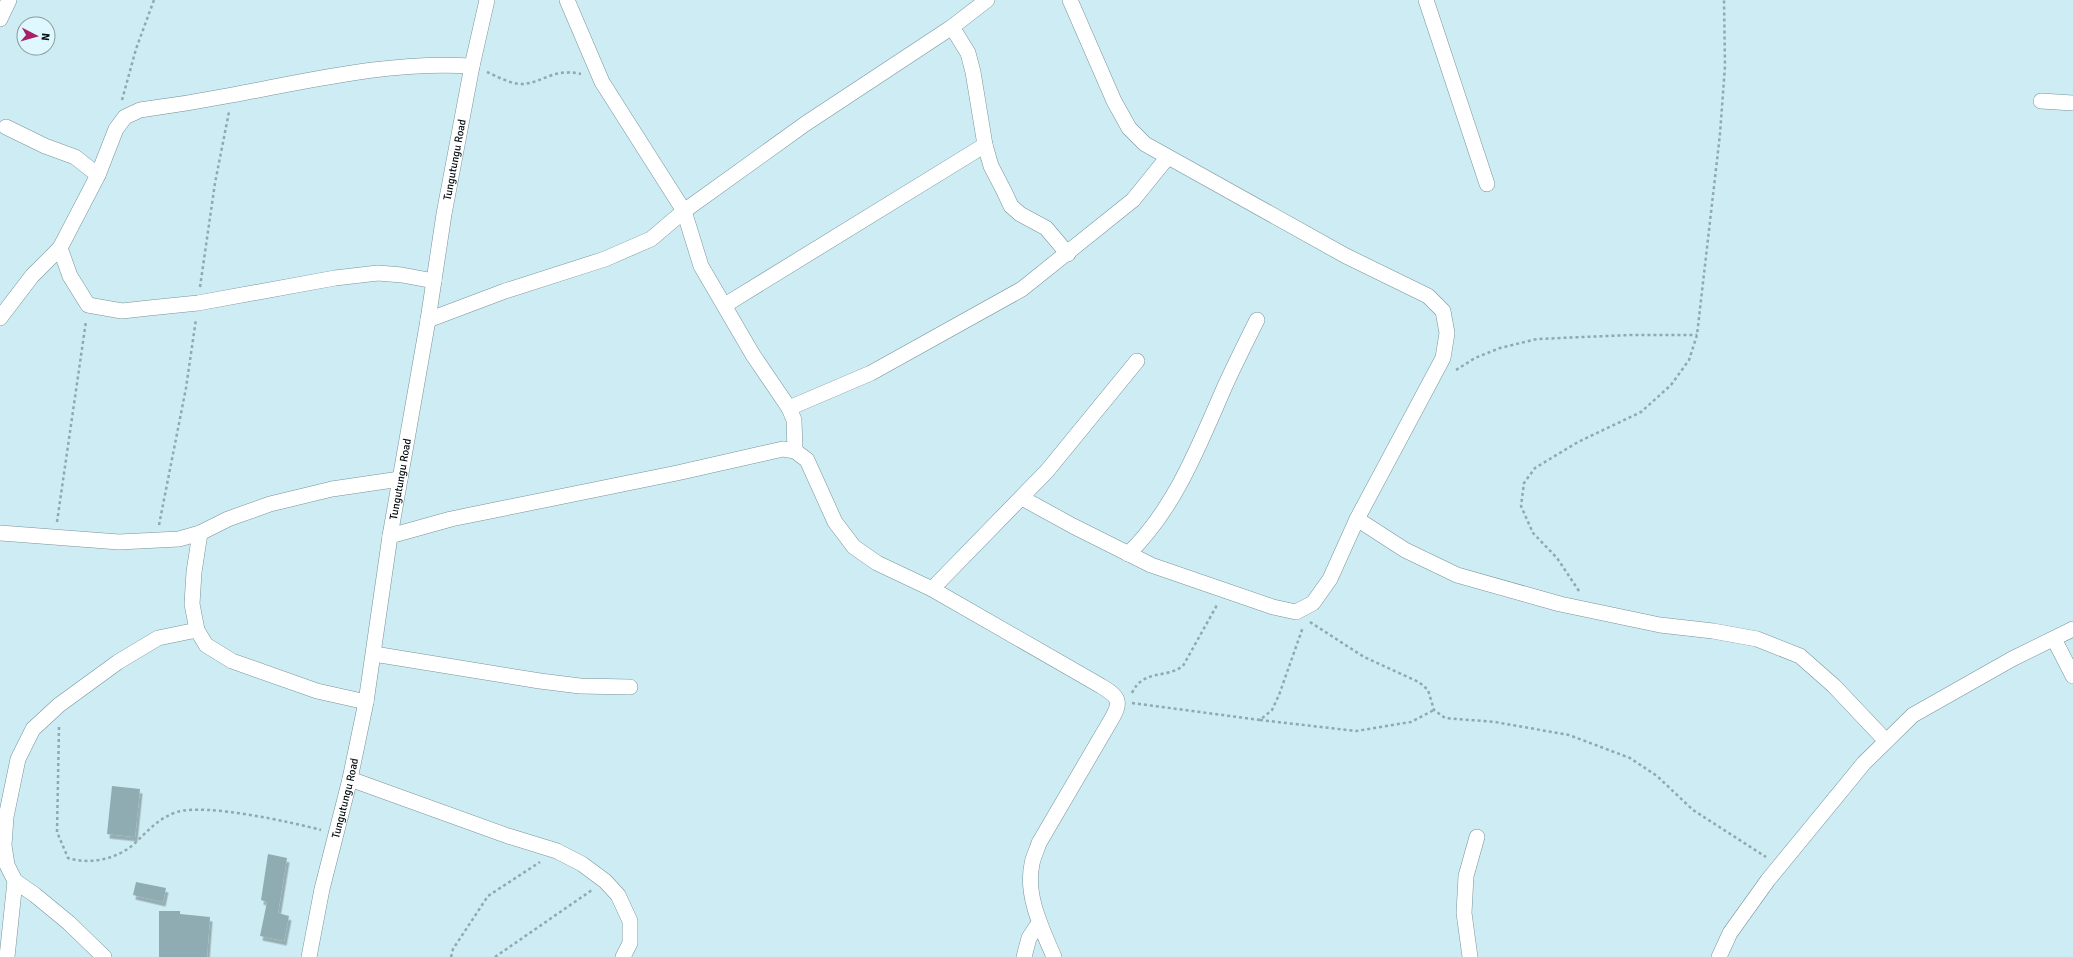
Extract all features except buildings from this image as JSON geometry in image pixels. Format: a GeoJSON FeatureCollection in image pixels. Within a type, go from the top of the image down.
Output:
{"type":"FeatureCollection","features":[{"type":"Feature","properties":{"kind":"street"},"geometry":{"type":"LineString","coordinates":[[0,20],[9,0]]}},
{"type":"Feature","properties":{"kind":"street","name":"Tungutungu Road"},"geometry":{"type":"LineString","coordinates":[[309,957],[322,889],[350,779],[366,702],[390,536],[428,320],[444,214],[486,0]]}},
{"type":"Feature","properties":{"kind":"street"},"geometry":{"type":"LineString","coordinates":[[567,0],[602,82],[684,211],[701,266],[725,305],[753,356],[790,408],[794,420],[795,451]]}},
{"type":"Feature","properties":{"kind":"street"},"geometry":{"type":"LineString","coordinates":[[428,320],[505,291],[605,259],[651,239],[684,211],[805,124],[952,27],[986,0]]}},
{"type":"Feature","properties":{"kind":"street"},"geometry":{"type":"LineString","coordinates":[[1022,498],[1128,554],[1183,577],[1273,607],[1296,612],[1313,603],[1330,579],[1357,520],[1443,358],[1447,333],[1443,310],[1428,296],[1346,256],[1167,158],[1145,144],[1129,128],[1114,101],[1070,0]]}},
{"type":"Feature","properties":{"kind":"street"},"geometry":{"type":"LineString","coordinates":[[1426,0],[1487,184]]}},
{"type":"Feature","properties":{"kind":"street"},"geometry":{"type":"LineString","coordinates":[[952,27],[968,53],[973,72],[985,146],[991,166],[1012,206],[1020,214],[1046,228],[1068,254]]}},
{"type":"Feature","properties":{"kind":"street"},"geometry":{"type":"LineString","coordinates":[[0,318],[32,276],[60,248],[98,175],[116,129],[126,117],[140,110],[232,95],[324,76],[396,66],[437,64],[472,66]]}},
{"type":"Feature","properties":{"kind":"street"},"geometry":{"type":"LineString","coordinates":[[2041,101],[2073,103]]}},
{"type":"Feature","properties":{"kind":"street"},"geometry":{"type":"LineString","coordinates":[[2,130],[75,157],[98,175]]}},
{"type":"Feature","properties":{"kind":"street"},"geometry":{"type":"LineString","coordinates":[[725,305],[985,146]]}},
{"type":"Feature","properties":{"kind":"street"},"geometry":{"type":"LineString","coordinates":[[790,408],[871,374],[1022,289],[1068,254],[1133,200],[1167,158]]}},
{"type":"Feature","properties":{"kind":"street"},"geometry":{"type":"LineString","coordinates":[[60,248],[70,276],[88,305],[122,311],[198,303],[335,278],[378,273],[402,275],[434,281]]}},
{"type":"Feature","properties":{"kind":"street"},"geometry":{"type":"LineString","coordinates":[[1128,554],[1144,540],[1161,517],[1178,486],[1257,320]]}},
{"type":"Feature","properties":{"kind":"street"},"geometry":{"type":"LineString","coordinates":[[932,589],[1047,471],[1137,361]]}},
{"type":"Feature","properties":{"kind":"street"},"geometry":{"type":"LineString","coordinates":[[390,536],[451,518],[677,474],[782,449],[795,451],[807,460],[835,522],[854,547],[877,563],[932,589],[1101,686],[1123,702],[1114,715],[1084,770],[1039,843],[1032,864],[1031,887],[1039,924],[1054,957]]}},
{"type":"Feature","properties":{"kind":"street"},"geometry":{"type":"LineString","coordinates":[[0,534],[55,536],[119,542],[179,539],[200,533],[228,518],[270,504],[332,489],[400,479]]}},
{"type":"Feature","properties":{"kind":"street"},"geometry":{"type":"LineString","coordinates":[[1357,520],[1405,550],[1457,575],[1593,611],[1660,625],[1713,631],[1757,639],[1800,656],[1834,686],[1886,741]]}},
{"type":"Feature","properties":{"kind":"street"},"geometry":{"type":"LineString","coordinates":[[200,533],[194,572],[192,604],[197,630],[206,645],[232,661],[317,691],[366,702]]}},
{"type":"Feature","properties":{"kind":"street"},"geometry":{"type":"LineString","coordinates":[[104,957],[69,923],[35,895],[15,881],[6,865],[4,845],[6,817],[18,760],[33,729],[59,705],[118,662],[158,638],[197,630]]}},
{"type":"Feature","properties":{"kind":"street"},"geometry":{"type":"LineString","coordinates":[[1719,957],[1730,933],[1780,866],[1864,764],[1914,715],[2012,659],[2073,630]]}},
{"type":"Feature","properties":{"kind":"street"},"geometry":{"type":"LineString","coordinates":[[2054,639],[2073,676]]}},
{"type":"Feature","properties":{"kind":"street"},"geometry":{"type":"LineString","coordinates":[[374,654],[540,682],[580,686],[630,686]]}},
{"type":"Feature","properties":{"kind":"street"},"geometry":{"type":"LineString","coordinates":[[350,779],[508,836],[557,851],[582,864],[605,881],[618,895],[630,921],[630,943],[623,957]]}},
{"type":"Feature","properties":{"kind":"street"},"geometry":{"type":"LineString","coordinates":[[1470,957],[1464,913],[1466,876],[1477,837]]}},
{"type":"Feature","properties":{"kind":"street"},"geometry":{"type":"LineString","coordinates":[[7,957],[15,881]]}},
{"type":"Feature","properties":{"kind":"street"},"geometry":{"type":"LineString","coordinates":[[1024,957],[1029,938],[1039,924]]}},
{"type":"Feature","properties":{"kind":"path"},"geometry":{"type":"LineString","coordinates":[[116,129],[125,85],[154,0]]}},
{"type":"Feature","properties":{"kind":"path"},"geometry":{"type":"LineString","coordinates":[[1593,611],[1557,558],[1533,533],[1521,506],[1524,483],[1535,468],[1572,446],[1641,412],[1671,386],[1689,360],[1697,335],[1720,134],[1725,66],[1724,0]]}},
{"type":"Feature","properties":{"kind":"path"},"geometry":{"type":"LineString","coordinates":[[472,66],[518,84],[530,82],[549,75],[566,72],[580,74],[602,82]]}},
{"type":"Feature","properties":{"kind":"path"},"geometry":{"type":"LineString","coordinates":[[156,541],[186,388],[215,183],[232,95]]}},
{"type":"Feature","properties":{"kind":"path"},"geometry":{"type":"LineString","coordinates":[[55,536],[83,354],[88,305]]}},
{"type":"Feature","properties":{"kind":"path"},"geometry":{"type":"LineString","coordinates":[[1450,374],[1475,358],[1500,348],[1538,339],[1631,335],[1697,335]]}},
{"type":"Feature","properties":{"kind":"path"},"geometry":{"type":"LineString","coordinates":[[1225,591],[1184,666],[1176,671],[1144,678],[1136,685],[1123,702],[1356,731],[1411,722],[1434,710]]}},
{"type":"Feature","properties":{"kind":"path"},"geometry":{"type":"LineString","coordinates":[[1260,720],[1272,710],[1279,695],[1306,620],[1364,657],[1419,682],[1428,690],[1434,710],[1445,718],[1495,722],[1569,735],[1630,758],[1657,776],[1693,810],[1780,866]]}},
{"type":"Feature","properties":{"kind":"path"},"geometry":{"type":"LineString","coordinates":[[59,705],[57,832],[68,858],[81,862],[113,857],[133,845],[156,822],[178,812],[203,809],[299,824],[337,834]]}},
{"type":"Feature","properties":{"kind":"path"},"geometry":{"type":"LineString","coordinates":[[451,957],[453,949],[488,896],[557,851]]}},
{"type":"Feature","properties":{"kind":"path"},"geometry":{"type":"LineString","coordinates":[[495,957],[605,881]]}}]}
